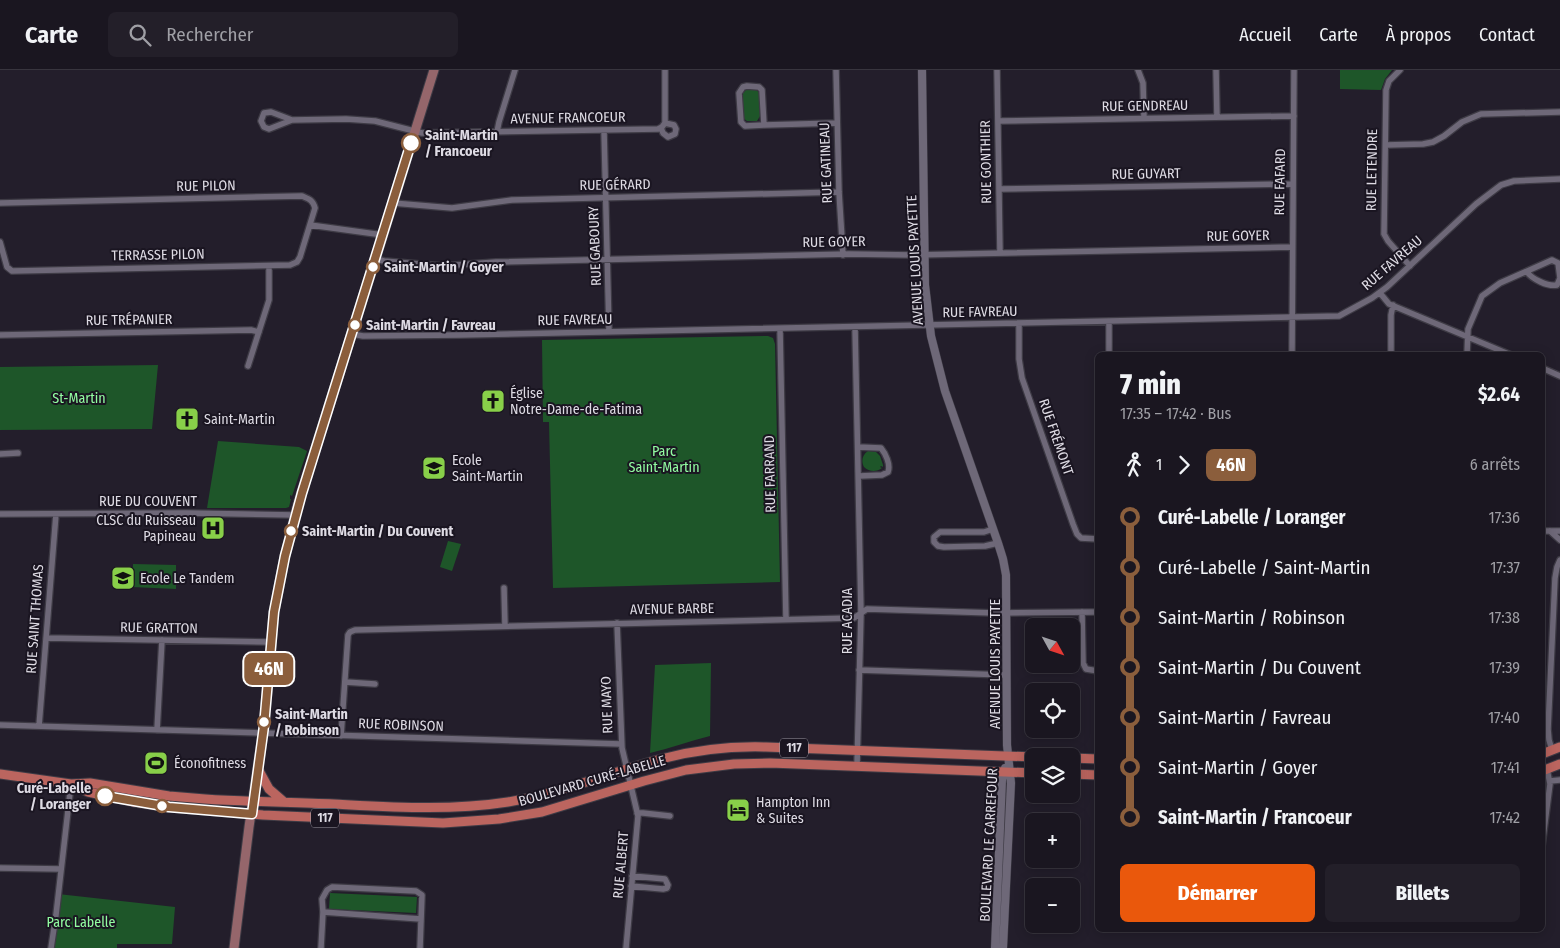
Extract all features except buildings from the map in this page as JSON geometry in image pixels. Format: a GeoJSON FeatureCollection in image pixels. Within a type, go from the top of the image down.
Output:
{"type":"FeatureCollection","features":[{"type":"Feature","properties":{"kind":"main road"},"geometry":{"type":"LineString","coordinates":[[234,948],[263,733],[271,642],[280,578],[295,515],[434,70]]}},
{"type":"Feature","properties":{"kind":"main road","name":"BOULEVARD CURÉ-LABELLE"},"geometry":{"type":"LineString","coordinates":[[0,774],[72,784],[90,783],[179,797],[254,802],[424,808],[471,806],[541,796],[677,755],[730,748],[759,747],[1025,757]]}},
{"type":"Feature","properties":{"kind":"main road"},"geometry":{"type":"LineString","coordinates":[[1080,758],[1095,759]]}},
{"type":"Feature","properties":{"kind":"main road","name":"BOULEVARD CURÉ-LABELLE"},"geometry":{"type":"LineString","coordinates":[[72,784],[88,792],[141,803],[186,809],[418,822],[510,818],[542,812],[675,772],[734,764],[770,763],[1025,773]]}},
{"type":"Feature","properties":{"kind":"main road"},"geometry":{"type":"LineString","coordinates":[[1545,770],[1560,764]]}},
{"type":"Feature","properties":{"kind":"main road"},"geometry":{"type":"LineString","coordinates":[[258,769],[269,789],[284,802]]}},
{"type":"Feature","properties":{"kind":"main road"},"geometry":{"type":"LineString","coordinates":[[1080,774],[1095,775]]}},
{"type":"Feature","properties":{"kind":"street"},"geometry":{"type":"LineString","coordinates":[[497,132],[515,70]]}},
{"type":"Feature","properties":{"kind":"street","name":"AVENUE FRANCOEUR"},"geometry":{"type":"LineString","coordinates":[[292,120],[364,119],[422,133],[604,130],[663,125],[665,70]]}},
{"type":"Feature","properties":{"kind":"street","name":"RUE GATINEAU"},"geometry":{"type":"LineString","coordinates":[[836,70],[839,192],[843,254]]}},
{"type":"Feature","properties":{"kind":"street","name":"AVENUE LOUIS PAYETTE"},"geometry":{"type":"LineString","coordinates":[[922,70],[925,285],[929,325],[936,362],[945,391],[994,529],[1006,571],[1007,756]]}},
{"type":"Feature","properties":{"kind":"street","name":"RUE GONTHIER"},"geometry":{"type":"LineString","coordinates":[[997,70],[1000,253]]}},
{"type":"Feature","properties":{"kind":"street"},"geometry":{"type":"LineString","coordinates":[[1138,70],[1143,83],[1144,118]]}},
{"type":"Feature","properties":{"kind":"street"},"geometry":{"type":"LineString","coordinates":[[1216,70],[1217,117]]}},
{"type":"Feature","properties":{"kind":"street","name":"RUE FAFARD"},"geometry":{"type":"LineString","coordinates":[[1292,352],[1294,70]]}},
{"type":"Feature","properties":{"kind":"street","name":"RUE LETENDRE"},"geometry":{"type":"LineString","coordinates":[[1400,70],[1389,81],[1386,90],[1384,234],[1410,266]]}},
{"type":"Feature","properties":{"kind":"street"},"geometry":{"type":"LineString","coordinates":[[764,125],[762,90],[757,86],[743,87],[740,93],[740,122],[745,126],[837,123]]}},
{"type":"Feature","properties":{"kind":"street"},"geometry":{"type":"LineString","coordinates":[[270,112],[292,120],[270,129],[264,127],[261,121],[264,114],[270,112]]}},
{"type":"Feature","properties":{"kind":"street"},"geometry":{"type":"LineString","coordinates":[[1386,145],[1433,142],[1462,122],[1480,114],[1560,112]]}},
{"type":"Feature","properties":{"kind":"street","name":"RUE GENDREAU"},"geometry":{"type":"LineString","coordinates":[[998,121],[1294,116]]}},
{"type":"Feature","properties":{"kind":"street","name":"RUE GABOURY"},"geometry":{"type":"LineString","coordinates":[[604,130],[609,331]]}},
{"type":"Feature","properties":{"kind":"street","name":"RUE FAVREAU"},"geometry":{"type":"LineString","coordinates":[[352,334],[395,336],[780,329],[1339,316],[1380,293],[1476,204],[1501,185],[1514,181],[1560,179]]}},
{"type":"Feature","properties":{"kind":"street","name":"RUE GUYART"},"geometry":{"type":"LineString","coordinates":[[999,188],[1293,184]]}},
{"type":"Feature","properties":{"kind":"street","name":"RUE GÉRARD"},"geometry":{"type":"LineString","coordinates":[[393,203],[452,208],[512,200],[839,192]]}},
{"type":"Feature","properties":{"kind":"street","name":"RUE PILON"},"geometry":{"type":"LineString","coordinates":[[0,202],[302,196],[314,203],[315,208],[310,225]]}},
{"type":"Feature","properties":{"kind":"street"},"geometry":{"type":"LineString","coordinates":[[310,225],[383,235]]}},
{"type":"Feature","properties":{"kind":"street","name":"TERRASSE PILON"},"geometry":{"type":"LineString","coordinates":[[0,242],[7,267],[12,271],[290,265],[297,262],[302,253],[310,225]]}},
{"type":"Feature","properties":{"kind":"street","name":"RUE GOYER"},"geometry":{"type":"LineString","coordinates":[[376,259],[443,266],[496,262],[843,254],[1292,247]]}},
{"type":"Feature","properties":{"kind":"street"},"geometry":{"type":"LineString","coordinates":[[1466,352],[1468,329],[1482,296],[1496,286],[1550,260],[1554,260],[1559,265],[1559,280],[1556,285],[1551,285],[1532,277],[1527,272]]}},
{"type":"Feature","properties":{"kind":"street"},"geometry":{"type":"LineString","coordinates":[[248,366],[269,300],[269,266]]}},
{"type":"Feature","properties":{"kind":"street"},"geometry":{"type":"LineString","coordinates":[[1380,293],[1388,303],[1504,352]]}},
{"type":"Feature","properties":{"kind":"street"},"geometry":{"type":"LineString","coordinates":[[1391,352],[1391,315],[1393,305]]}},
{"type":"Feature","properties":{"kind":"street"},"geometry":{"type":"LineString","coordinates":[[1109,322],[1109,352]]}},
{"type":"Feature","properties":{"kind":"street","name":"RUE FRÉMONT"},"geometry":{"type":"LineString","coordinates":[[1019,324],[1019,359],[1022,378],[1073,524],[1081,538],[1095,539]]}},
{"type":"Feature","properties":{"kind":"street","name":"RUE ACADIA"},"geometry":{"type":"LineString","coordinates":[[855,327],[860,613],[857,766]]}},
{"type":"Feature","properties":{"kind":"street","name":"RUE FARRAND"},"geometry":{"type":"LineString","coordinates":[[780,329],[786,619]]}},
{"type":"Feature","properties":{"kind":"street","name":"RUE TRÉPANIER"},"geometry":{"type":"LineString","coordinates":[[0,334],[253,330],[259,332]]}},
{"type":"Feature","properties":{"kind":"street"},"geometry":{"type":"LineString","coordinates":[[1545,369],[1560,376]]}},
{"type":"Feature","properties":{"kind":"street"},"geometry":{"type":"LineString","coordinates":[[858,447],[881,448],[890,469],[882,475],[859,476]]}},
{"type":"Feature","properties":{"kind":"street"},"geometry":{"type":"LineString","coordinates":[[0,454],[18,453]]}},
{"type":"Feature","properties":{"kind":"street","name":"RUE DU COUVENT"},"geometry":{"type":"LineString","coordinates":[[0,514],[186,513],[295,515]]}},
{"type":"Feature","properties":{"kind":"street","name":"RUE SAINT THOMAS"},"geometry":{"type":"LineString","coordinates":[[40,726],[56,514]]}},
{"type":"Feature","properties":{"kind":"street"},"geometry":{"type":"LineString","coordinates":[[994,529],[984,532],[940,532],[934,537],[934,542],[938,546],[944,547],[979,546],[998,543]]}},
{"type":"Feature","properties":{"kind":"street"},"geometry":{"type":"LineString","coordinates":[[1545,531],[1560,531]]}},
{"type":"Feature","properties":{"kind":"street"},"geometry":{"type":"LineString","coordinates":[[1550,531],[1560,540]]}},
{"type":"Feature","properties":{"kind":"street"},"geometry":{"type":"LineString","coordinates":[[1556,749],[1548,736],[1555,578],[1560,560]]}},
{"type":"Feature","properties":{"kind":"street"},"geometry":{"type":"LineString","coordinates":[[504,588],[505,626]]}},
{"type":"Feature","properties":{"kind":"street","name":"AVENUE BARBE"},"geometry":{"type":"LineString","coordinates":[[341,736],[348,635],[353,630],[854,618],[866,609],[1007,613],[1095,612]]}},
{"type":"Feature","properties":{"kind":"street"},"geometry":{"type":"LineString","coordinates":[[1082,612],[1083,663],[1086,669],[1095,670]]}},
{"type":"Feature","properties":{"kind":"street","name":"RUE MAYO"},"geometry":{"type":"LineString","coordinates":[[617,623],[622,744],[631,785]]}},
{"type":"Feature","properties":{"kind":"street","name":"RUE GRATTON"},"geometry":{"type":"LineString","coordinates":[[46,638],[271,642]]}},
{"type":"Feature","properties":{"kind":"street"},"geometry":{"type":"LineString","coordinates":[[157,730],[162,640]]}},
{"type":"Feature","properties":{"kind":"street"},"geometry":{"type":"LineString","coordinates":[[859,670],[1006,675]]}},
{"type":"Feature","properties":{"kind":"street"},"geometry":{"type":"LineString","coordinates":[[345,682],[375,684]]}},
{"type":"Feature","properties":{"kind":"street","name":"RUE ROBINSON"},"geometry":{"type":"LineString","coordinates":[[0,725],[622,744]]}},
{"type":"Feature","properties":{"kind":"street","name":"BOULEVARD LE CARREFOUR"},"geometry":{"type":"LineString","coordinates":[[1003,948],[1011,783],[1007,772],[1007,756]]}},
{"type":"Feature","properties":{"kind":"street"},"geometry":{"type":"LineString","coordinates":[[1545,770],[1550,781],[1545,822]]}},
{"type":"Feature","properties":{"kind":"street","name":"BOULEVARD LE CARREFOUR"},"geometry":{"type":"LineString","coordinates":[[995,948],[1002,780],[1007,772]]}},
{"type":"Feature","properties":{"kind":"street"},"geometry":{"type":"LineString","coordinates":[[1550,781],[1560,780]]}},
{"type":"Feature","properties":{"kind":"street"},"geometry":{"type":"LineString","coordinates":[[51,948],[72,784]]}},
{"type":"Feature","properties":{"kind":"street","name":"RUE ALBERT"},"geometry":{"type":"LineString","coordinates":[[626,948],[638,813],[631,785]]}},
{"type":"Feature","properties":{"kind":"street"},"geometry":{"type":"LineString","coordinates":[[638,813],[670,816]]}},
{"type":"Feature","properties":{"kind":"street"},"geometry":{"type":"LineString","coordinates":[[0,868],[61,869]]}},
{"type":"Feature","properties":{"kind":"street"},"geometry":{"type":"LineString","coordinates":[[631,886],[663,890],[667,888],[668,883],[665,879],[632,876]]}},
{"type":"Feature","properties":{"kind":"street"},"geometry":{"type":"LineString","coordinates":[[321,948],[322,899],[327,890],[332,886],[416,891],[422,895],[420,948]]}},
{"type":"Feature","properties":{"kind":"street"},"geometry":{"type":"LineString","coordinates":[[322,912],[421,919]]}},
{"type":"Feature","properties":{"kind":"green space"},"geometry":{"type":"Polygon","coordinates":[[[1340,70],[1392,70],[1385,79],[1381,90],[1340,89],[1340,70]]]}},
{"type":"Feature","properties":{"kind":"green space"},"geometry":{"type":"Polygon","coordinates":[[[746,90],[756,90],[759,92],[760,116],[757,121],[747,121],[743,118],[743,93],[746,90]]]}},
{"type":"Feature","properties":{"kind":"green space","name":"Parc Saint-Martin"},"geometry":{"type":"Polygon","coordinates":[[[768,336],[773,338],[775,344],[780,582],[553,588],[549,422],[543,422],[542,340],[768,336]]]}},
{"type":"Feature","properties":{"kind":"green space","name":"St-Martin"},"geometry":{"type":"Polygon","coordinates":[[[158,365],[152,429],[0,430],[0,367],[158,365]]]}},
{"type":"Feature","properties":{"kind":"green space"},"geometry":{"type":"Polygon","coordinates":[[[218,441],[299,447],[307,451],[292,496],[290,495],[289,507],[207,508],[218,441]]]}},
{"type":"Feature","properties":{"kind":"green space"},"geometry":{"type":"Polygon","coordinates":[[[868,451],[876,452],[880,456],[883,467],[880,467],[882,468],[873,471],[864,467],[864,454],[868,451]]]}},
{"type":"Feature","properties":{"kind":"green space"},"geometry":{"type":"Polygon","coordinates":[[[448,541],[461,544],[452,571],[440,567],[448,541]]]}},
{"type":"Feature","properties":{"kind":"green space"},"geometry":{"type":"Polygon","coordinates":[[[133,564],[176,565],[176,589],[132,587],[133,564]]]}},
{"type":"Feature","properties":{"kind":"green space"},"geometry":{"type":"Polygon","coordinates":[[[711,663],[710,736],[650,753],[655,665],[711,663]]]}},
{"type":"Feature","properties":{"kind":"green space"},"geometry":{"type":"Polygon","coordinates":[[[330,893],[417,897],[416,913],[329,909],[330,893]]]}},
{"type":"Feature","properties":{"kind":"green space","name":"Parc Labelle"},"geometry":{"type":"Polygon","coordinates":[[[58,894],[175,907],[172,944],[117,944],[117,948],[51,948],[58,894]]]}},
{"type":"Feature","properties":{"kind":"bus line","name":"46N"},"geometry":{"type":"LineString","coordinates":[[105,796],[169,807],[252,814],[264,726],[274,612],[285,556],[302,493],[411,143]]}},
{"type":"Feature","properties":{"kind":"place","name":"Saint-Martin / Francoeur"},"geometry":{"type":"Point","coordinates":[411,143]}},
{"type":"Feature","properties":{"kind":"place","name":"Saint-Martin / Goyer"},"geometry":{"type":"Point","coordinates":[373,267]}},
{"type":"Feature","properties":{"kind":"place","name":"Saint-Martin / Favreau"},"geometry":{"type":"Point","coordinates":[355,325]}},
{"type":"Feature","properties":{"kind":"place","name":"Église Notre-Dame-de-Fatima"},"geometry":{"type":"Point","coordinates":[493,401]}},
{"type":"Feature","properties":{"kind":"place","name":"Saint-Martin"},"geometry":{"type":"Point","coordinates":[187,419]}},
{"type":"Feature","properties":{"kind":"place","name":"Ecole Saint-Martin"},"geometry":{"type":"Point","coordinates":[434,468]}},
{"type":"Feature","properties":{"kind":"place","name":"CLSC du Ruisseau Papineau"},"geometry":{"type":"Point","coordinates":[213,528]}},
{"type":"Feature","properties":{"kind":"place","name":"Saint-Martin / Du Couvent"},"geometry":{"type":"Point","coordinates":[291,531]}},
{"type":"Feature","properties":{"kind":"place","name":"Ecole Le Tandem"},"geometry":{"type":"Point","coordinates":[123,578]}},
{"type":"Feature","properties":{"kind":"place","name":"Saint-Martin / Robinson"},"geometry":{"type":"Point","coordinates":[264,722]}},
{"type":"Feature","properties":{"kind":"place","name":"Éconofitness"},"geometry":{"type":"Point","coordinates":[156,763]}},
{"type":"Feature","properties":{"kind":"place","name":"Curé-Labelle / Loranger"},"geometry":{"type":"Point","coordinates":[105,796]}},
{"type":"Feature","properties":{"kind":"place","name":"Hampton Inn & Suites"},"geometry":{"type":"Point","coordinates":[738,810]}}]}
